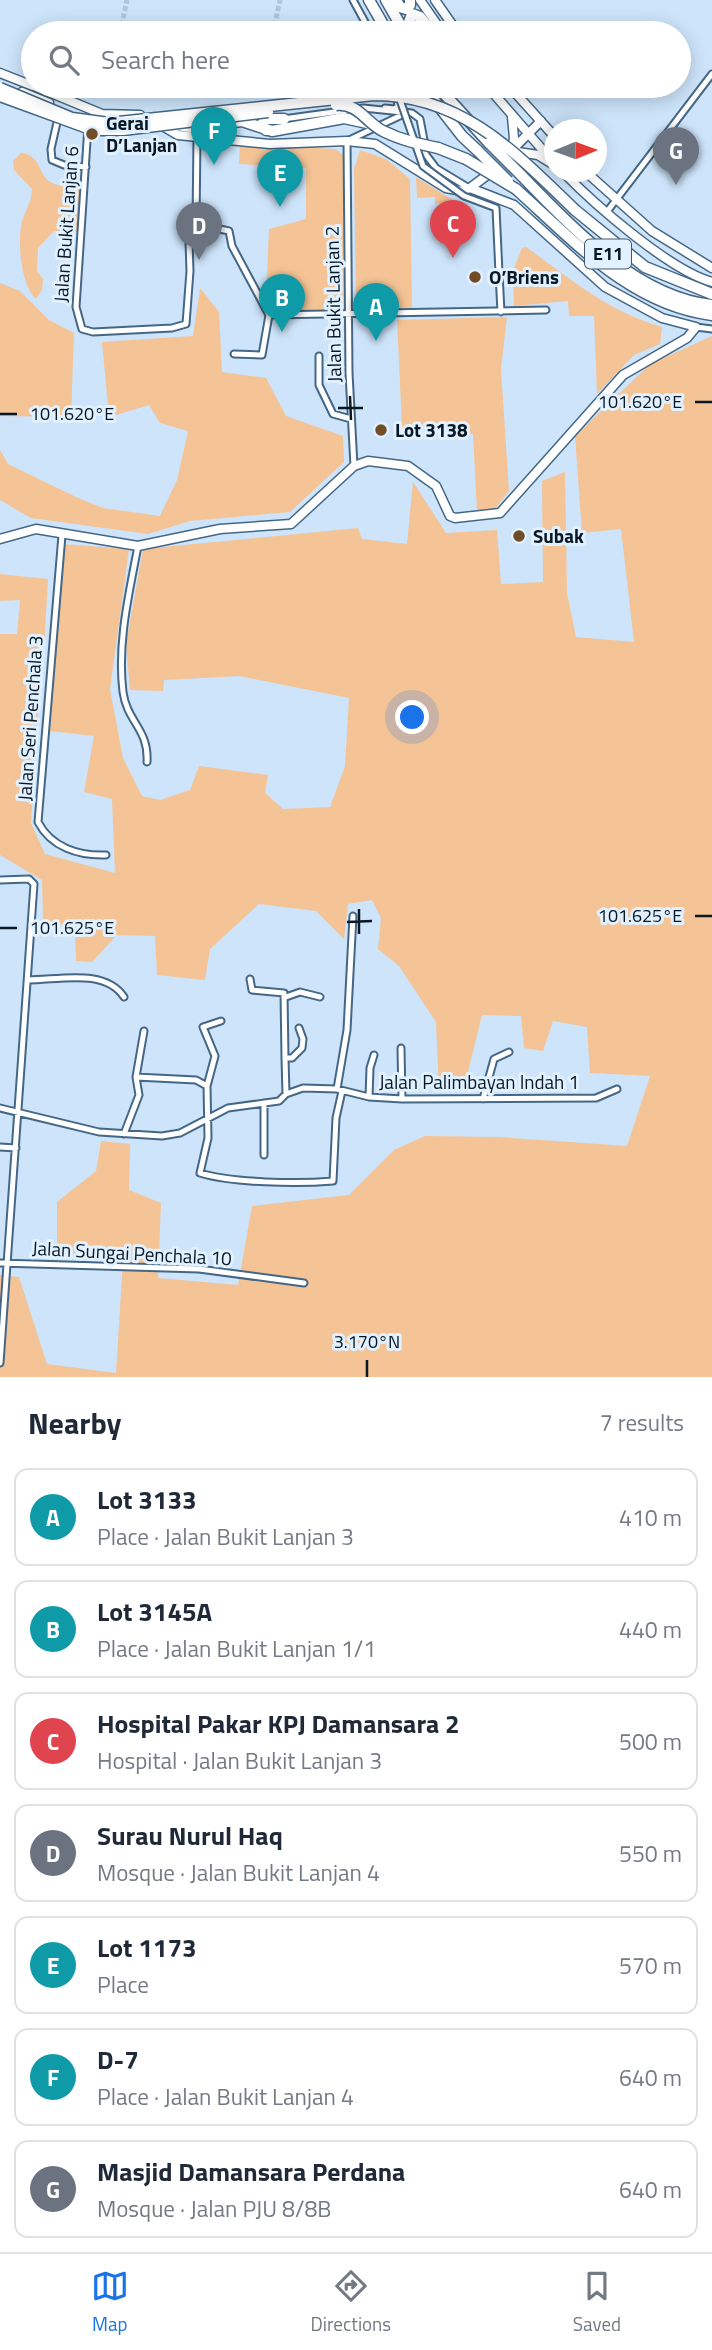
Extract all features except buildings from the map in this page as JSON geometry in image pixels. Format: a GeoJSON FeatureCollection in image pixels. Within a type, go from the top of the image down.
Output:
{"type":"FeatureCollection","features":[{"type":"Feature","properties":{"kind":"highway"},"geometry":{"type":"LineString","coordinates":[[369,0],[381,21]]}},
{"type":"Feature","properties":{"kind":"highway"},"geometry":{"type":"LineString","coordinates":[[388,0],[398,21]]}},
{"type":"Feature","properties":{"kind":"highway"},"geometry":{"type":"LineString","coordinates":[[396,0],[406,9],[410,0]]}},
{"type":"Feature","properties":{"kind":"highway"},"geometry":{"type":"LineString","coordinates":[[409,21],[412,14],[423,21]]}},
{"type":"Feature","properties":{"kind":"highway"},"geometry":{"type":"LineString","coordinates":[[0,87],[21,96]]}},
{"type":"Feature","properties":{"kind":"highway"},"geometry":{"type":"LineString","coordinates":[[0,96],[93,130],[123,130],[344,104],[362,113],[371,127]]}},
{"type":"Feature","properties":{"kind":"highway"},"geometry":{"type":"LineString","coordinates":[[26,98],[72,118],[109,123],[346,98]]}},
{"type":"Feature","properties":{"kind":"highway"},"geometry":{"type":"LineString","coordinates":[[410,98],[446,108],[487,131],[506,144],[575,210],[645,267],[712,294]]}},
{"type":"Feature","properties":{"kind":"highway","name":"E11"},"geometry":{"type":"LineString","coordinates":[[432,98],[478,152],[606,271],[643,292],[681,308],[712,316]]}},
{"type":"Feature","properties":{"kind":"highway","name":"E11"},"geometry":{"type":"LineString","coordinates":[[448,98],[489,144],[554,209],[620,265],[650,284],[686,299],[712,305]]}},
{"type":"Feature","properties":{"kind":"highway"},"geometry":{"type":"LineString","coordinates":[[454,98],[470,122]]}},
{"type":"Feature","properties":{"kind":"highway"},"geometry":{"type":"LineString","coordinates":[[156,122],[190,127],[242,121],[266,130],[283,131],[344,118],[407,142],[438,148],[466,159],[516,189]]}},
{"type":"Feature","properties":{"kind":"highway"},"geometry":{"type":"LineString","coordinates":[[266,130],[262,124],[265,119],[284,119]]}},
{"type":"Feature","properties":{"kind":"street"},"geometry":{"type":"LineString","coordinates":[[354,0],[365,21]]}},
{"type":"Feature","properties":{"kind":"street"},"geometry":{"type":"LineString","coordinates":[[419,0],[434,21]]}},
{"type":"Feature","properties":{"kind":"street"},"geometry":{"type":"LineString","coordinates":[[435,0],[450,21]]}},
{"type":"Feature","properties":{"kind":"street"},"geometry":{"type":"LineString","coordinates":[[0,73],[21,81]]}},
{"type":"Feature","properties":{"kind":"street"},"geometry":{"type":"LineString","coordinates":[[606,213],[712,74]]}},
{"type":"Feature","properties":{"kind":"street"},"geometry":{"type":"LineString","coordinates":[[0,87],[21,95]]}},
{"type":"Feature","properties":{"kind":"street"},"geometry":{"type":"LineString","coordinates":[[30,98],[89,120],[156,122],[178,135],[270,144],[346,141],[375,144]]}},
{"type":"Feature","properties":{"kind":"street"},"geometry":{"type":"LineString","coordinates":[[62,98],[102,114],[248,112],[284,119],[363,108],[409,113],[420,119],[424,140]]}},
{"type":"Feature","properties":{"kind":"street"},"geometry":{"type":"LineString","coordinates":[[409,113],[412,98]]}},
{"type":"Feature","properties":{"kind":"street"},"geometry":{"type":"LineString","coordinates":[[497,98],[544,152]]}},
{"type":"Feature","properties":{"kind":"street"},"geometry":{"type":"LineString","coordinates":[[520,98],[544,124]]}},
{"type":"Feature","properties":{"kind":"street"},"geometry":{"type":"LineString","coordinates":[[385,108],[395,109],[400,100]]}},
{"type":"Feature","properties":{"kind":"street"},"geometry":{"type":"LineString","coordinates":[[400,100],[422,170],[446,188],[462,191],[486,176]]}},
{"type":"Feature","properties":{"kind":"street"},"geometry":{"type":"LineString","coordinates":[[76,115],[80,106]]}},
{"type":"Feature","properties":{"kind":"street"},"geometry":{"type":"LineString","coordinates":[[61,109],[51,149],[52,160],[64,165],[86,167]]}},
{"type":"Feature","properties":{"kind":"street"},"geometry":{"type":"LineString","coordinates":[[346,141],[371,127],[409,113]]}},
{"type":"Feature","properties":{"kind":"street"},"geometry":{"type":"LineString","coordinates":[[509,153],[514,138],[511,114]]}},
{"type":"Feature","properties":{"kind":"street","name":"Jalan Bukit Lanjan 6"},"geometry":{"type":"LineString","coordinates":[[89,120],[76,293],[76,317],[82,329],[117,332],[184,326],[188,320],[188,241],[196,224]]}},
{"type":"Feature","properties":{"kind":"street"},"geometry":{"type":"LineString","coordinates":[[509,153],[541,121]]}},
{"type":"Feature","properties":{"kind":"street"},"geometry":{"type":"LineString","coordinates":[[371,127],[369,139],[375,144],[464,196],[496,208],[501,312]]}},
{"type":"Feature","properties":{"kind":"street"},"geometry":{"type":"LineString","coordinates":[[197,137],[196,224],[231,233],[234,251],[269,315],[262,355],[234,354]]}},
{"type":"Feature","properties":{"kind":"street","name":"Jalan Bukit Lanjan 2"},"geometry":{"type":"LineString","coordinates":[[346,141],[354,466]]}},
{"type":"Feature","properties":{"kind":"street"},"geometry":{"type":"LineString","coordinates":[[424,152],[436,168],[470,188],[521,209],[582,267],[626,300],[662,318],[712,329]]}},
{"type":"Feature","properties":{"kind":"street"},"geometry":{"type":"LineString","coordinates":[[509,153],[538,155],[544,158]]}},
{"type":"Feature","properties":{"kind":"street"},"geometry":{"type":"LineString","coordinates":[[422,170],[436,168]]}},
{"type":"Feature","properties":{"kind":"street"},"geometry":{"type":"LineString","coordinates":[[573,182],[606,213],[689,272],[712,282]]}},
{"type":"Feature","properties":{"kind":"street"},"geometry":{"type":"LineString","coordinates":[[597,182],[665,240],[712,268]]}},
{"type":"Feature","properties":{"kind":"street"},"geometry":{"type":"LineString","coordinates":[[269,315],[546,310]]}},
{"type":"Feature","properties":{"kind":"street"},"geometry":{"type":"LineString","coordinates":[[0,539],[29,530],[138,546],[220,529],[291,524],[354,466],[368,461],[408,466],[436,486],[450,516],[495,516],[515,498],[623,375],[687,338],[696,327]]}},
{"type":"Feature","properties":{"kind":"street"},"geometry":{"type":"LineString","coordinates":[[319,356],[320,389],[333,414],[351,419]]}},
{"type":"Feature","properties":{"kind":"street","name":"Jalan Seri Penchala 3"},"geometry":{"type":"LineString","coordinates":[[62,535],[38,822],[46,837],[64,847],[89,856],[106,855]]}},
{"type":"Feature","properties":{"kind":"street"},"geometry":{"type":"LineString","coordinates":[[138,546],[125,619],[123,681],[127,708],[148,743],[147,762]]}},
{"type":"Feature","properties":{"kind":"street"},"geometry":{"type":"LineString","coordinates":[[0,880],[29,879],[34,884],[0,1363]]}},
{"type":"Feature","properties":{"kind":"street"},"geometry":{"type":"LineString","coordinates":[[222,1021],[204,1027],[215,1056],[207,1086],[208,1138],[200,1172],[232,1180],[332,1181],[336,1118],[346,1040],[353,916]]}},
{"type":"Feature","properties":{"kind":"street"},"geometry":{"type":"LineString","coordinates":[[28,980],[105,979],[118,988],[124,997]]}},
{"type":"Feature","properties":{"kind":"street"},"geometry":{"type":"LineString","coordinates":[[250,979],[252,990],[262,993],[280,991],[286,997],[286,1094]]}},
{"type":"Feature","properties":{"kind":"street"},"geometry":{"type":"LineString","coordinates":[[286,997],[300,992],[320,997]]}},
{"type":"Feature","properties":{"kind":"street"},"geometry":{"type":"LineString","coordinates":[[285,1058],[292,1058],[302,1048],[303,1038],[299,1028]]}},
{"type":"Feature","properties":{"kind":"street"},"geometry":{"type":"LineString","coordinates":[[124,1134],[139,1095],[136,1077],[144,1031]]}},
{"type":"Feature","properties":{"kind":"street"},"geometry":{"type":"LineString","coordinates":[[401,1048],[402,1099]]}},
{"type":"Feature","properties":{"kind":"street"},"geometry":{"type":"LineString","coordinates":[[483,1099],[494,1059],[509,1052]]}},
{"type":"Feature","properties":{"kind":"street"},"geometry":{"type":"LineString","coordinates":[[369,1097],[370,1068],[374,1055]]}},
{"type":"Feature","properties":{"kind":"street"},"geometry":{"type":"LineString","coordinates":[[136,1077],[196,1080],[207,1086]]}},
{"type":"Feature","properties":{"kind":"street","name":"Jalan Palimbayan Indah 1"},"geometry":{"type":"LineString","coordinates":[[0,1108],[99,1132],[162,1136],[180,1133],[228,1108],[279,1101],[286,1094],[303,1088],[402,1099],[596,1098],[617,1089]]}},
{"type":"Feature","properties":{"kind":"street"},"geometry":{"type":"LineString","coordinates":[[264,1102],[264,1155]]}},
{"type":"Feature","properties":{"kind":"street"},"geometry":{"type":"LineString","coordinates":[[0,1147],[16,1148]]}},
{"type":"Feature","properties":{"kind":"street","name":"Jalan Sungai Penchala 10"},"geometry":{"type":"LineString","coordinates":[[0,1263],[199,1269],[304,1283]]}},
{"type":"Feature","properties":{"kind":"shaded area"},"geometry":{"type":"Polygon","coordinates":[[[240,144],[336,149],[343,155],[343,303],[332,311],[273,312],[266,299],[269,229],[306,219],[306,168],[239,164],[240,144]]]}},
{"type":"Feature","properties":{"kind":"shaded area"},"geometry":{"type":"Polygon","coordinates":[[[360,150],[386,159],[410,179],[412,308],[359,309],[356,305],[354,169],[360,150]]]}},
{"type":"Feature","properties":{"kind":"shaded area"},"geometry":{"type":"Polygon","coordinates":[[[21,153],[32,157],[47,180],[52,183],[81,189],[79,232],[54,231],[38,248],[37,271],[43,279],[42,290],[36,299],[27,284],[20,254],[21,226],[32,189],[14,170],[13,161],[21,153]]]}},
{"type":"Feature","properties":{"kind":"shaded area"},"geometry":{"type":"Polygon","coordinates":[[[416,177],[456,202],[435,204],[435,197],[417,198],[416,177]]]}},
{"type":"Feature","properties":{"kind":"shaded area"},"geometry":{"type":"Polygon","coordinates":[[[526,247],[607,303],[662,327],[660,344],[634,355],[597,394],[594,316],[569,316],[568,301],[514,306],[513,271],[522,248],[526,247]]]}},
{"type":"Feature","properties":{"kind":"shaded area"},"geometry":{"type":"Polygon","coordinates":[[[0,283],[20,291],[49,320],[74,333],[71,417],[0,416],[0,283]]]}},
{"type":"Feature","properties":{"kind":"shaded area"},"geometry":{"type":"Polygon","coordinates":[[[200,288],[219,312],[222,372],[266,378],[286,416],[343,436],[344,462],[290,512],[190,521],[148,534],[31,518],[0,500],[0,450],[8,464],[76,497],[103,508],[160,516],[177,480],[188,431],[160,423],[149,405],[109,417],[102,342],[193,336],[200,288]]]}},
{"type":"Feature","properties":{"kind":"shaded area"},"geometry":{"type":"Polygon","coordinates":[[[507,317],[501,369],[509,491],[495,509],[477,512],[473,434],[437,436],[436,425],[402,427],[397,320],[507,317]]]}},
{"type":"Feature","properties":{"kind":"shaded area"},"geometry":{"type":"Polygon","coordinates":[[[712,336],[712,1377],[0,1377],[0,1275],[19,1277],[47,1364],[116,1373],[123,1260],[57,1253],[57,1202],[96,1171],[101,1141],[130,1144],[129,1190],[161,1203],[158,1278],[238,1285],[252,1206],[349,1195],[394,1150],[425,1136],[498,1137],[627,1146],[650,1076],[590,1073],[587,1027],[553,1021],[543,1051],[524,1048],[521,1016],[482,1015],[463,1092],[439,1090],[436,1022],[399,966],[378,949],[381,918],[372,900],[348,904],[344,939],[316,911],[259,904],[210,949],[205,980],[157,975],[155,936],[117,935],[92,962],[76,961],[75,928],[43,920],[42,880],[0,855],[0,634],[17,634],[20,600],[0,601],[0,574],[48,579],[43,666],[28,667],[27,680],[40,684],[31,823],[45,854],[115,873],[112,799],[84,792],[94,736],[50,731],[62,544],[129,549],[110,689],[123,758],[142,796],[160,800],[190,790],[199,766],[268,775],[265,793],[283,809],[330,807],[345,766],[349,698],[239,676],[164,680],[163,691],[130,690],[126,644],[143,549],[358,528],[362,539],[407,544],[413,482],[446,533],[497,530],[501,584],[543,582],[542,481],[565,472],[567,593],[576,637],[634,642],[621,529],[582,533],[575,436],[650,364],[712,336]]]}},
{"type":"Feature","properties":{"kind":"tunnel"},"geometry":{"type":"LineString","coordinates":[[123,21],[127,0]]}},
{"type":"Feature","properties":{"kind":"tunnel"},"geometry":{"type":"LineString","coordinates":[[276,21],[280,0]]}},
{"type":"Feature","properties":{"kind":"place","name":"Gerai D’Lanjan"},"geometry":{"type":"Point","coordinates":[92,134]}},
{"type":"Feature","properties":{"kind":"place","name":"D-7"},"geometry":{"type":"Point","coordinates":[214,165]}},
{"type":"Feature","properties":{"kind":"place","name":"Masjid Damansara Perdana"},"geometry":{"type":"Point","coordinates":[676,185]}},
{"type":"Feature","properties":{"kind":"place","name":"Lot 1173"},"geometry":{"type":"Point","coordinates":[280,207]}},
{"type":"Feature","properties":{"kind":"place","name":"Hospital Pakar KPJ Damansara 2"},"geometry":{"type":"Point","coordinates":[453,258]}},
{"type":"Feature","properties":{"kind":"place","name":"Surau Nurul Haq"},"geometry":{"type":"Point","coordinates":[199,260]}},
{"type":"Feature","properties":{"kind":"place","name":"O’Briens"},"geometry":{"type":"Point","coordinates":[475,277]}},
{"type":"Feature","properties":{"kind":"place","name":"Lot 3145A"},"geometry":{"type":"Point","coordinates":[282,332]}},
{"type":"Feature","properties":{"kind":"place","name":"Lot 3133"},"geometry":{"type":"Point","coordinates":[376,341]}},
{"type":"Feature","properties":{"kind":"place","name":"Lot 3138"},"geometry":{"type":"Point","coordinates":[381,430]}},
{"type":"Feature","properties":{"kind":"place","name":"Subak"},"geometry":{"type":"Point","coordinates":[519,536]}}]}
